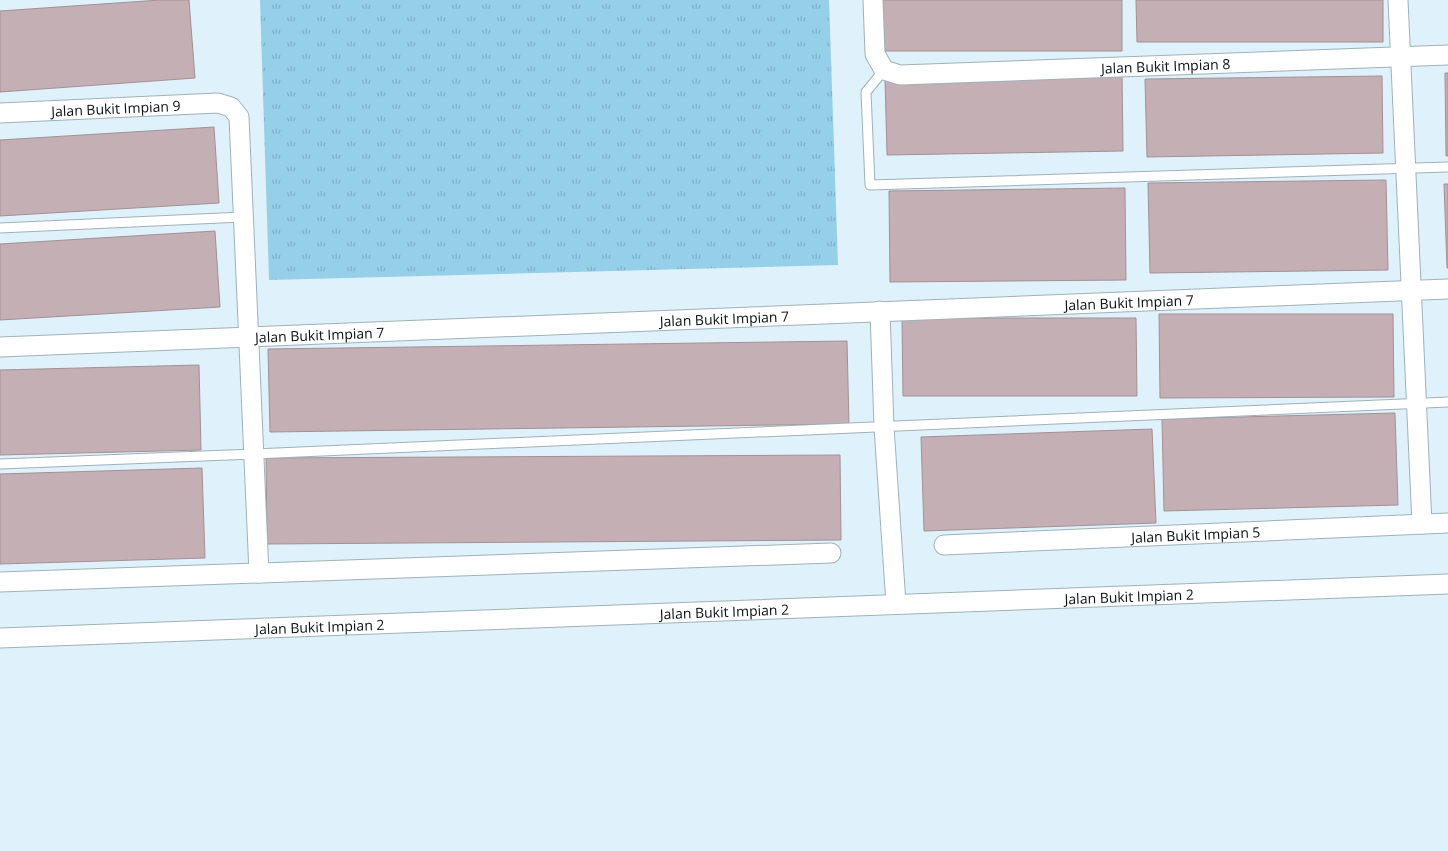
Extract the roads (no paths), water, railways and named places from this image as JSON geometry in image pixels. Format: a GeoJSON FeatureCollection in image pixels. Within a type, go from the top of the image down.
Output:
{"type":"FeatureCollection","features":[{"type":"Feature","properties":{"kind":"street"},"geometry":{"type":"LineString","coordinates":[[873,0],[875,54],[884,70]]}},
{"type":"Feature","properties":{"kind":"street"},"geometry":{"type":"LineString","coordinates":[[1398,0],[1422,524]]}},
{"type":"Feature","properties":{"kind":"street","name":"Jalan Bukit Impian 8"},"geometry":{"type":"LineString","coordinates":[[884,70],[900,75],[1448,55]]}},
{"type":"Feature","properties":{"kind":"street","name":"Jalan Bukit Impian 9"},"geometry":{"type":"LineString","coordinates":[[0,113],[218,103],[231,107],[239,117],[243,217]]}},
{"type":"Feature","properties":{"kind":"street"},"geometry":{"type":"LineString","coordinates":[[243,217],[259,573]]}},
{"type":"Feature","properties":{"kind":"street","name":"Jalan Bukit Impian 7"},"geometry":{"type":"LineString","coordinates":[[0,347],[1448,289]]}},
{"type":"Feature","properties":{"kind":"street"},"geometry":{"type":"LineString","coordinates":[[880,312],[884,426],[896,604]]}},
{"type":"Feature","properties":{"kind":"street","name":"Jalan Bukit Impian 5"},"geometry":{"type":"LineString","coordinates":[[944,545],[1448,523]]}},
{"type":"Feature","properties":{"kind":"street"},"geometry":{"type":"LineString","coordinates":[[0,582],[831,553]]}},
{"type":"Feature","properties":{"kind":"street","name":"Jalan Bukit Impian 2"},"geometry":{"type":"LineString","coordinates":[[0,638],[1448,584]]}},
{"type":"Feature","properties":{"kind":"lane"},"geometry":{"type":"LineString","coordinates":[[884,70],[866,92],[870,185],[1448,167]]}},
{"type":"Feature","properties":{"kind":"lane"},"geometry":{"type":"LineString","coordinates":[[0,228],[243,217]]}},
{"type":"Feature","properties":{"kind":"lane"},"geometry":{"type":"LineString","coordinates":[[0,464],[1448,402]]}}]}
